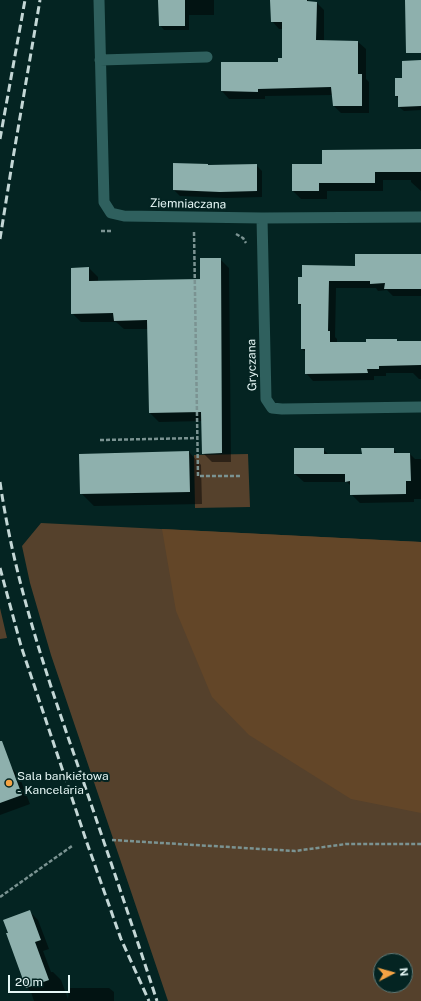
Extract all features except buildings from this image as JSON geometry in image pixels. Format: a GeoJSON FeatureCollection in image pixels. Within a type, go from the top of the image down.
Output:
{"type":"FeatureCollection","features":[{"type":"Feature","properties":{"kind":"street","name":"Ziemniaczana"},"geometry":{"type":"LineString","coordinates":[[99,0],[104,202],[111,213],[124,216],[262,218],[421,217]]}},
{"type":"Feature","properties":{"kind":"street"},"geometry":{"type":"LineString","coordinates":[[100,60],[207,57]]}},
{"type":"Feature","properties":{"kind":"street","name":"Gryczana"},"geometry":{"type":"LineString","coordinates":[[262,218],[266,399],[272,408],[282,410],[421,408]]}},
{"type":"Feature","properties":{"kind":"path"},"geometry":{"type":"LineString","coordinates":[[101,231],[116,231]]}},
{"type":"Feature","properties":{"kind":"path"},"geometry":{"type":"LineString","coordinates":[[186,231],[201,231]]}},
{"type":"Feature","properties":{"kind":"path"},"geometry":{"type":"LineString","coordinates":[[194,231],[198,476],[240,476]]}},
{"type":"Feature","properties":{"kind":"path"},"geometry":{"type":"LineString","coordinates":[[233,233],[243,238],[249,248],[252,259],[263,259]]}},
{"type":"Feature","properties":{"kind":"path"},"geometry":{"type":"LineString","coordinates":[[100,440],[197,438]]}},
{"type":"Feature","properties":{"kind":"path"},"geometry":{"type":"LineString","coordinates":[[112,840],[295,851],[346,844],[421,844]]}},
{"type":"Feature","properties":{"kind":"path"},"geometry":{"type":"LineString","coordinates":[[0,897],[72,846]]}},
{"type":"Feature","properties":{"kind":"shaded area"},"geometry":{"type":"Polygon","coordinates":[[[248,454],[250,507],[195,508],[194,455],[248,454]]]}},
{"type":"Feature","properties":{"kind":"shaded area"},"geometry":{"type":"Polygon","coordinates":[[[41,523],[421,542],[421,1001],[168,1001],[51,655],[30,583],[22,546],[41,523]]]}},
{"type":"Feature","properties":{"kind":"shaded area"},"geometry":{"type":"Polygon","coordinates":[[[162,529],[421,542],[421,813],[351,799],[249,735],[212,697],[176,611],[162,529]]]}},
{"type":"Feature","properties":{"kind":"shaded area"},"geometry":{"type":"Polygon","coordinates":[[[0,608],[7,638],[0,639],[0,608]]]}},
{"type":"Feature","properties":{"kind":"railway"},"geometry":{"type":"LineString","coordinates":[[0,139],[25,0]]}},
{"type":"Feature","properties":{"kind":"railway"},"geometry":{"type":"LineString","coordinates":[[0,239],[40,0]]}},
{"type":"Feature","properties":{"kind":"railway"},"geometry":{"type":"LineString","coordinates":[[0,482],[13,554],[42,659],[157,1001]]}},
{"type":"Feature","properties":{"kind":"railway"},"geometry":{"type":"LineString","coordinates":[[0,568],[21,646],[87,843],[121,939],[149,1001]]}},
{"type":"Feature","properties":{"kind":"place","name":"Sala bankietowa - Kancelaria"},"geometry":{"type":"Point","coordinates":[9,783]}}]}
